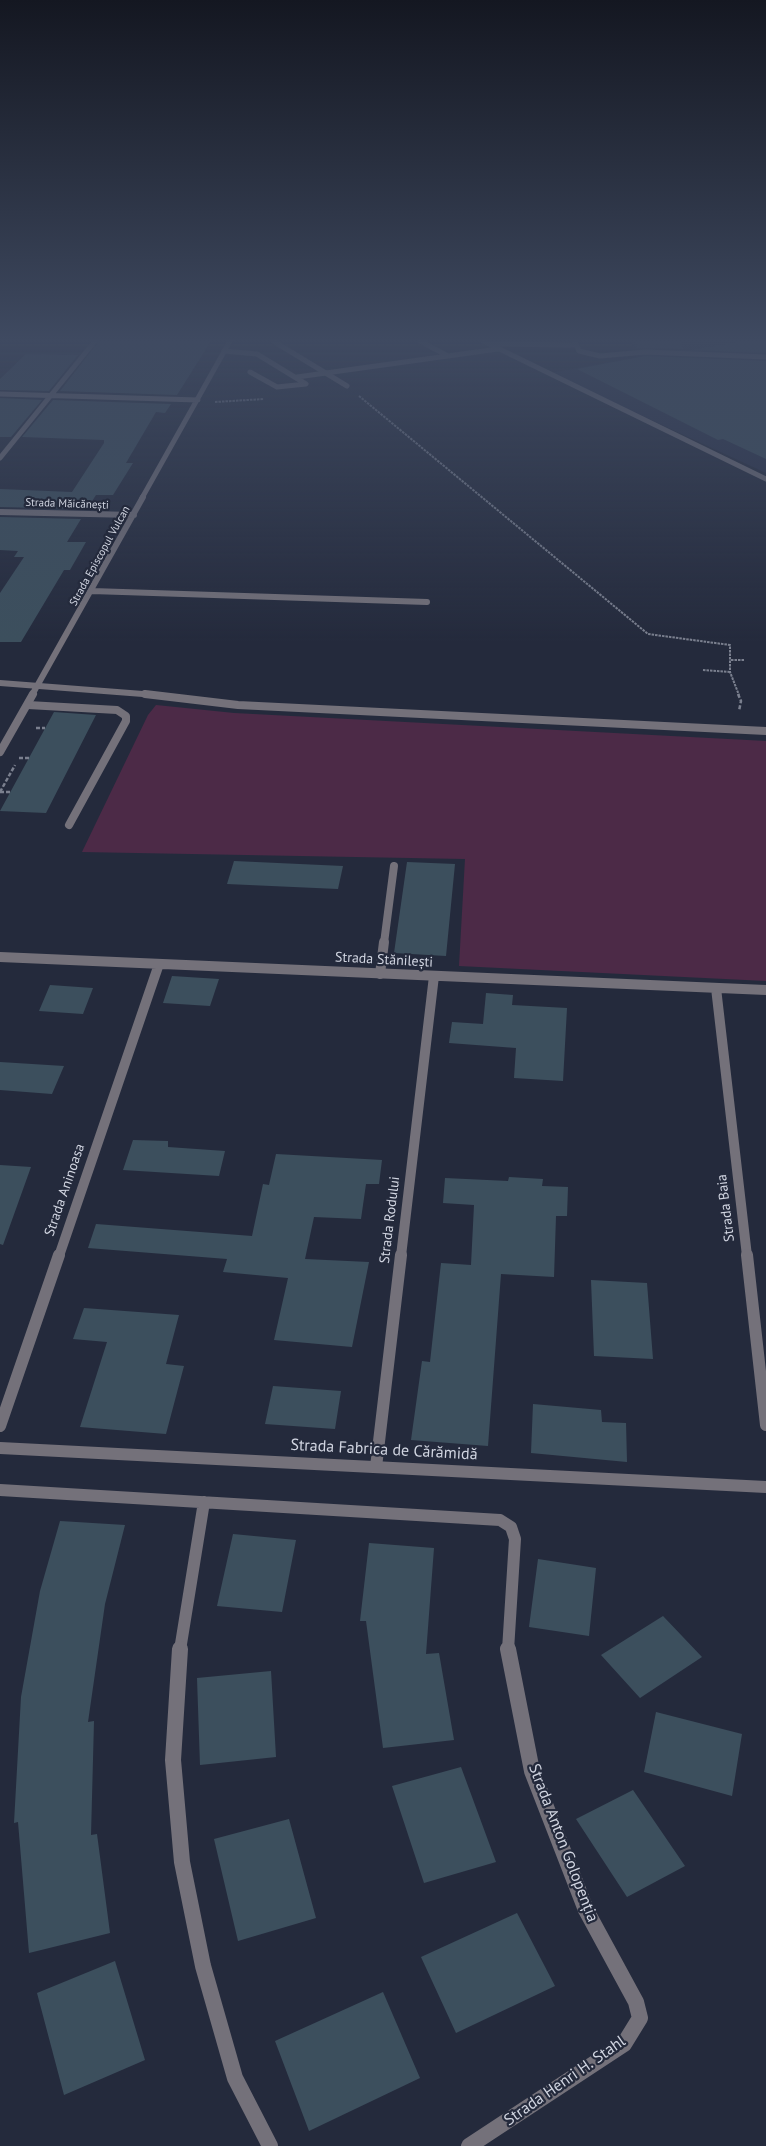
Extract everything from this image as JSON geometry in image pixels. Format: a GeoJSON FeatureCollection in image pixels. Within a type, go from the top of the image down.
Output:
{"type":"FeatureCollection","features":[{"type":"Feature","properties":{"kind":"street"},"geometry":{"type":"LineString","coordinates":[[0,458],[14,441]]}},
{"type":"Feature","properties":{"kind":"street","name":"Strada Episcopul Vulcan"},"geometry":{"type":"LineString","coordinates":[[0,752],[175,441]]}},
{"type":"Feature","properties":{"kind":"street"},"geometry":{"type":"LineString","coordinates":[[688,441],[766,479]]}},
{"type":"Feature","properties":{"kind":"street","name":"Strada Măicănești"},"geometry":{"type":"LineString","coordinates":[[0,512],[134,516]]}},
{"type":"Feature","properties":{"kind":"street"},"geometry":{"type":"LineString","coordinates":[[92,591],[427,602]]}},
{"type":"Feature","properties":{"kind":"street"},"geometry":{"type":"LineString","coordinates":[[0,683],[40,684],[246,705],[766,731]]}},
{"type":"Feature","properties":{"kind":"street"},"geometry":{"type":"LineString","coordinates":[[28,705],[117,710],[126,716],[126,721],[69,825]]}},
{"type":"Feature","properties":{"kind":"street"},"geometry":{"type":"LineString","coordinates":[[380,974],[394,866]]}},
{"type":"Feature","properties":{"kind":"street","name":"Strada Stănilești"},"geometry":{"type":"LineString","coordinates":[[0,957],[766,990]]}},
{"type":"Feature","properties":{"kind":"street","name":"Strada Aninoasa"},"geometry":{"type":"LineString","coordinates":[[0,1426],[159,964]]}},
{"type":"Feature","properties":{"kind":"street","name":"Strada Rodului"},"geometry":{"type":"LineString","coordinates":[[376,1467],[434,976]]}},
{"type":"Feature","properties":{"kind":"street","name":"Strada Baia"},"geometry":{"type":"LineString","coordinates":[[716,988],[766,1425]]}},
{"type":"Feature","properties":{"kind":"street","name":"Strada Fabrica de Cărămidă"},"geometry":{"type":"LineString","coordinates":[[0,1448],[733,1487],[766,1486]]}},
{"type":"Feature","properties":{"kind":"street"},"geometry":{"type":"LineString","coordinates":[[0,1490],[204,1502],[178,1664],[173,1760],[182,1862],[203,1966],[235,2078],[270,2146]]}},
{"type":"Feature","properties":{"kind":"street","name":"Strada Anton Golopenția"},"geometry":{"type":"LineString","coordinates":[[204,1502],[500,1520],[511,1527],[515,1539],[508,1655],[532,1771],[586,1910],[636,2002]]}},
{"type":"Feature","properties":{"kind":"street","name":"Strada Henri H. Stahl"},"geometry":{"type":"LineString","coordinates":[[469,2146],[624,2044],[640,2018],[636,2002]]}},
{"type":"Feature","properties":{"kind":"path"},"geometry":{"type":"LineString","coordinates":[[414,441],[648,634],[730,645],[730,672],[741,701],[739,714],[727,729]]}},
{"type":"Feature","properties":{"kind":"path"},"geometry":{"type":"LineString","coordinates":[[731,660],[745,660]]}},
{"type":"Feature","properties":{"kind":"path"},"geometry":{"type":"LineString","coordinates":[[703,670],[730,672]]}},
{"type":"Feature","properties":{"kind":"path"},"geometry":{"type":"LineString","coordinates":[[36,728],[46,728]]}},
{"type":"Feature","properties":{"kind":"path"},"geometry":{"type":"LineString","coordinates":[[19,758],[29,758]]}},
{"type":"Feature","properties":{"kind":"path"},"geometry":{"type":"LineString","coordinates":[[0,792],[10,792]]}},
{"type":"Feature","properties":{"kind":"shaded area"},"geometry":{"type":"Polygon","coordinates":[[[697,441],[766,441],[766,473],[697,441]]]}},
{"type":"Feature","properties":{"kind":"shaded area"},"geometry":{"type":"Polygon","coordinates":[[[156,705],[234,713],[766,741],[766,981],[459,966],[465,859],[82,852],[148,715],[156,705]]]}},
{"type":"Feature","properties":{"kind":"building"},"geometry":{"type":"Polygon","coordinates":[[[104,441],[139,441],[126,463],[133,463],[113,495],[96,495],[87,509],[0,507],[0,489],[72,492],[104,441]]]}},
{"type":"Feature","properties":{"kind":"building"},"geometry":{"type":"Polygon","coordinates":[[[728,441],[766,441],[766,459],[728,441]]]}},
{"type":"Feature","properties":{"kind":"building"},"geometry":{"type":"Polygon","coordinates":[[[0,517],[81,519],[67,542],[86,542],[70,570],[64,570],[21,642],[0,642],[0,593],[24,557],[14,557],[18,551],[0,550],[0,517]]]}},
{"type":"Feature","properties":{"kind":"building"},"geometry":{"type":"Polygon","coordinates":[[[54,712],[96,715],[46,813],[0,811],[54,712]]]}},
{"type":"Feature","properties":{"kind":"building"},"geometry":{"type":"Polygon","coordinates":[[[234,861],[343,866],[338,889],[227,884],[234,861]]]}},
{"type":"Feature","properties":{"kind":"building"},"geometry":{"type":"Polygon","coordinates":[[[407,862],[455,864],[446,956],[394,953],[407,862]]]}},
{"type":"Feature","properties":{"kind":"building"},"geometry":{"type":"Polygon","coordinates":[[[172,976],[219,979],[210,1006],[163,1003],[172,976]]]}},
{"type":"Feature","properties":{"kind":"building"},"geometry":{"type":"Polygon","coordinates":[[[50,985],[93,988],[83,1014],[39,1011],[50,985]]]}},
{"type":"Feature","properties":{"kind":"building"},"geometry":{"type":"Polygon","coordinates":[[[486,993],[513,995],[512,1005],[567,1008],[563,1081],[514,1078],[516,1048],[449,1043],[452,1022],[483,1024],[486,993]]]}},
{"type":"Feature","properties":{"kind":"building"},"geometry":{"type":"Polygon","coordinates":[[[0,1062],[64,1066],[52,1094],[0,1090],[0,1062]]]}},
{"type":"Feature","properties":{"kind":"building"},"geometry":{"type":"Polygon","coordinates":[[[133,1140],[168,1141],[168,1147],[225,1151],[219,1176],[123,1170],[133,1140]]]}},
{"type":"Feature","properties":{"kind":"building"},"geometry":{"type":"Polygon","coordinates":[[[276,1154],[382,1160],[379,1184],[366,1184],[361,1219],[314,1217],[305,1259],[369,1262],[352,1347],[274,1340],[288,1278],[223,1272],[227,1259],[88,1248],[96,1224],[252,1236],[263,1184],[269,1185],[276,1154]]]}},
{"type":"Feature","properties":{"kind":"building"},"geometry":{"type":"Polygon","coordinates":[[[0,1165],[31,1167],[3,1245],[0,1244],[0,1165]]]}},
{"type":"Feature","properties":{"kind":"building"},"geometry":{"type":"Polygon","coordinates":[[[509,1177],[543,1179],[542,1186],[568,1187],[567,1216],[556,1216],[554,1277],[501,1274],[488,1446],[411,1440],[422,1361],[430,1362],[441,1263],[471,1265],[474,1205],[443,1203],[445,1178],[508,1181],[509,1177]]]}},
{"type":"Feature","properties":{"kind":"building"},"geometry":{"type":"Polygon","coordinates":[[[591,1280],[647,1283],[653,1359],[594,1356],[591,1280]]]}},
{"type":"Feature","properties":{"kind":"building"},"geometry":{"type":"Polygon","coordinates":[[[84,1308],[179,1315],[166,1364],[184,1366],[166,1434],[80,1427],[107,1342],[73,1339],[84,1308]]]}},
{"type":"Feature","properties":{"kind":"building"},"geometry":{"type":"Polygon","coordinates":[[[273,1386],[341,1391],[335,1429],[265,1424],[273,1386]]]}},
{"type":"Feature","properties":{"kind":"building"},"geometry":{"type":"Polygon","coordinates":[[[533,1404],[601,1410],[602,1422],[626,1423],[627,1462],[531,1453],[533,1404]]]}},
{"type":"Feature","properties":{"kind":"building"},"geometry":{"type":"Polygon","coordinates":[[[60,1521],[125,1525],[105,1604],[88,1722],[94,1721],[91,1835],[97,1834],[110,1933],[29,1953],[18,1822],[14,1823],[21,1697],[40,1591],[60,1521]]]}},
{"type":"Feature","properties":{"kind":"building"},"geometry":{"type":"Polygon","coordinates":[[[233,1534],[296,1540],[282,1612],[217,1606],[233,1534]]]}},
{"type":"Feature","properties":{"kind":"building"},"geometry":{"type":"Polygon","coordinates":[[[369,1543],[434,1548],[426,1654],[439,1653],[454,1740],[383,1748],[366,1621],[360,1621],[369,1543]]]}},
{"type":"Feature","properties":{"kind":"building"},"geometry":{"type":"Polygon","coordinates":[[[538,1559],[596,1568],[589,1636],[529,1627],[538,1559]]]}},
{"type":"Feature","properties":{"kind":"building"},"geometry":{"type":"Polygon","coordinates":[[[663,1616],[702,1657],[640,1698],[601,1655],[663,1616]]]}},
{"type":"Feature","properties":{"kind":"building"},"geometry":{"type":"Polygon","coordinates":[[[271,1671],[276,1757],[200,1765],[197,1678],[271,1671]]]}},
{"type":"Feature","properties":{"kind":"building"},"geometry":{"type":"Polygon","coordinates":[[[656,1712],[742,1734],[732,1796],[644,1772],[656,1712]]]}},
{"type":"Feature","properties":{"kind":"building"},"geometry":{"type":"Polygon","coordinates":[[[461,1767],[496,1862],[424,1883],[392,1786],[461,1767]]]}},
{"type":"Feature","properties":{"kind":"building"},"geometry":{"type":"Polygon","coordinates":[[[633,1790],[685,1866],[627,1897],[576,1819],[633,1790]]]}},
{"type":"Feature","properties":{"kind":"building"},"geometry":{"type":"Polygon","coordinates":[[[289,1819],[316,1918],[238,1941],[214,1839],[289,1819]]]}},
{"type":"Feature","properties":{"kind":"building"},"geometry":{"type":"Polygon","coordinates":[[[517,1913],[555,1986],[456,2033],[421,1957],[517,1913]]]}},
{"type":"Feature","properties":{"kind":"building"},"geometry":{"type":"Polygon","coordinates":[[[115,1961],[145,2060],[64,2095],[37,1993],[115,1961]]]}},
{"type":"Feature","properties":{"kind":"building"},"geometry":{"type":"Polygon","coordinates":[[[383,1992],[420,2078],[309,2131],[275,2041],[383,1992]]]}}]}
